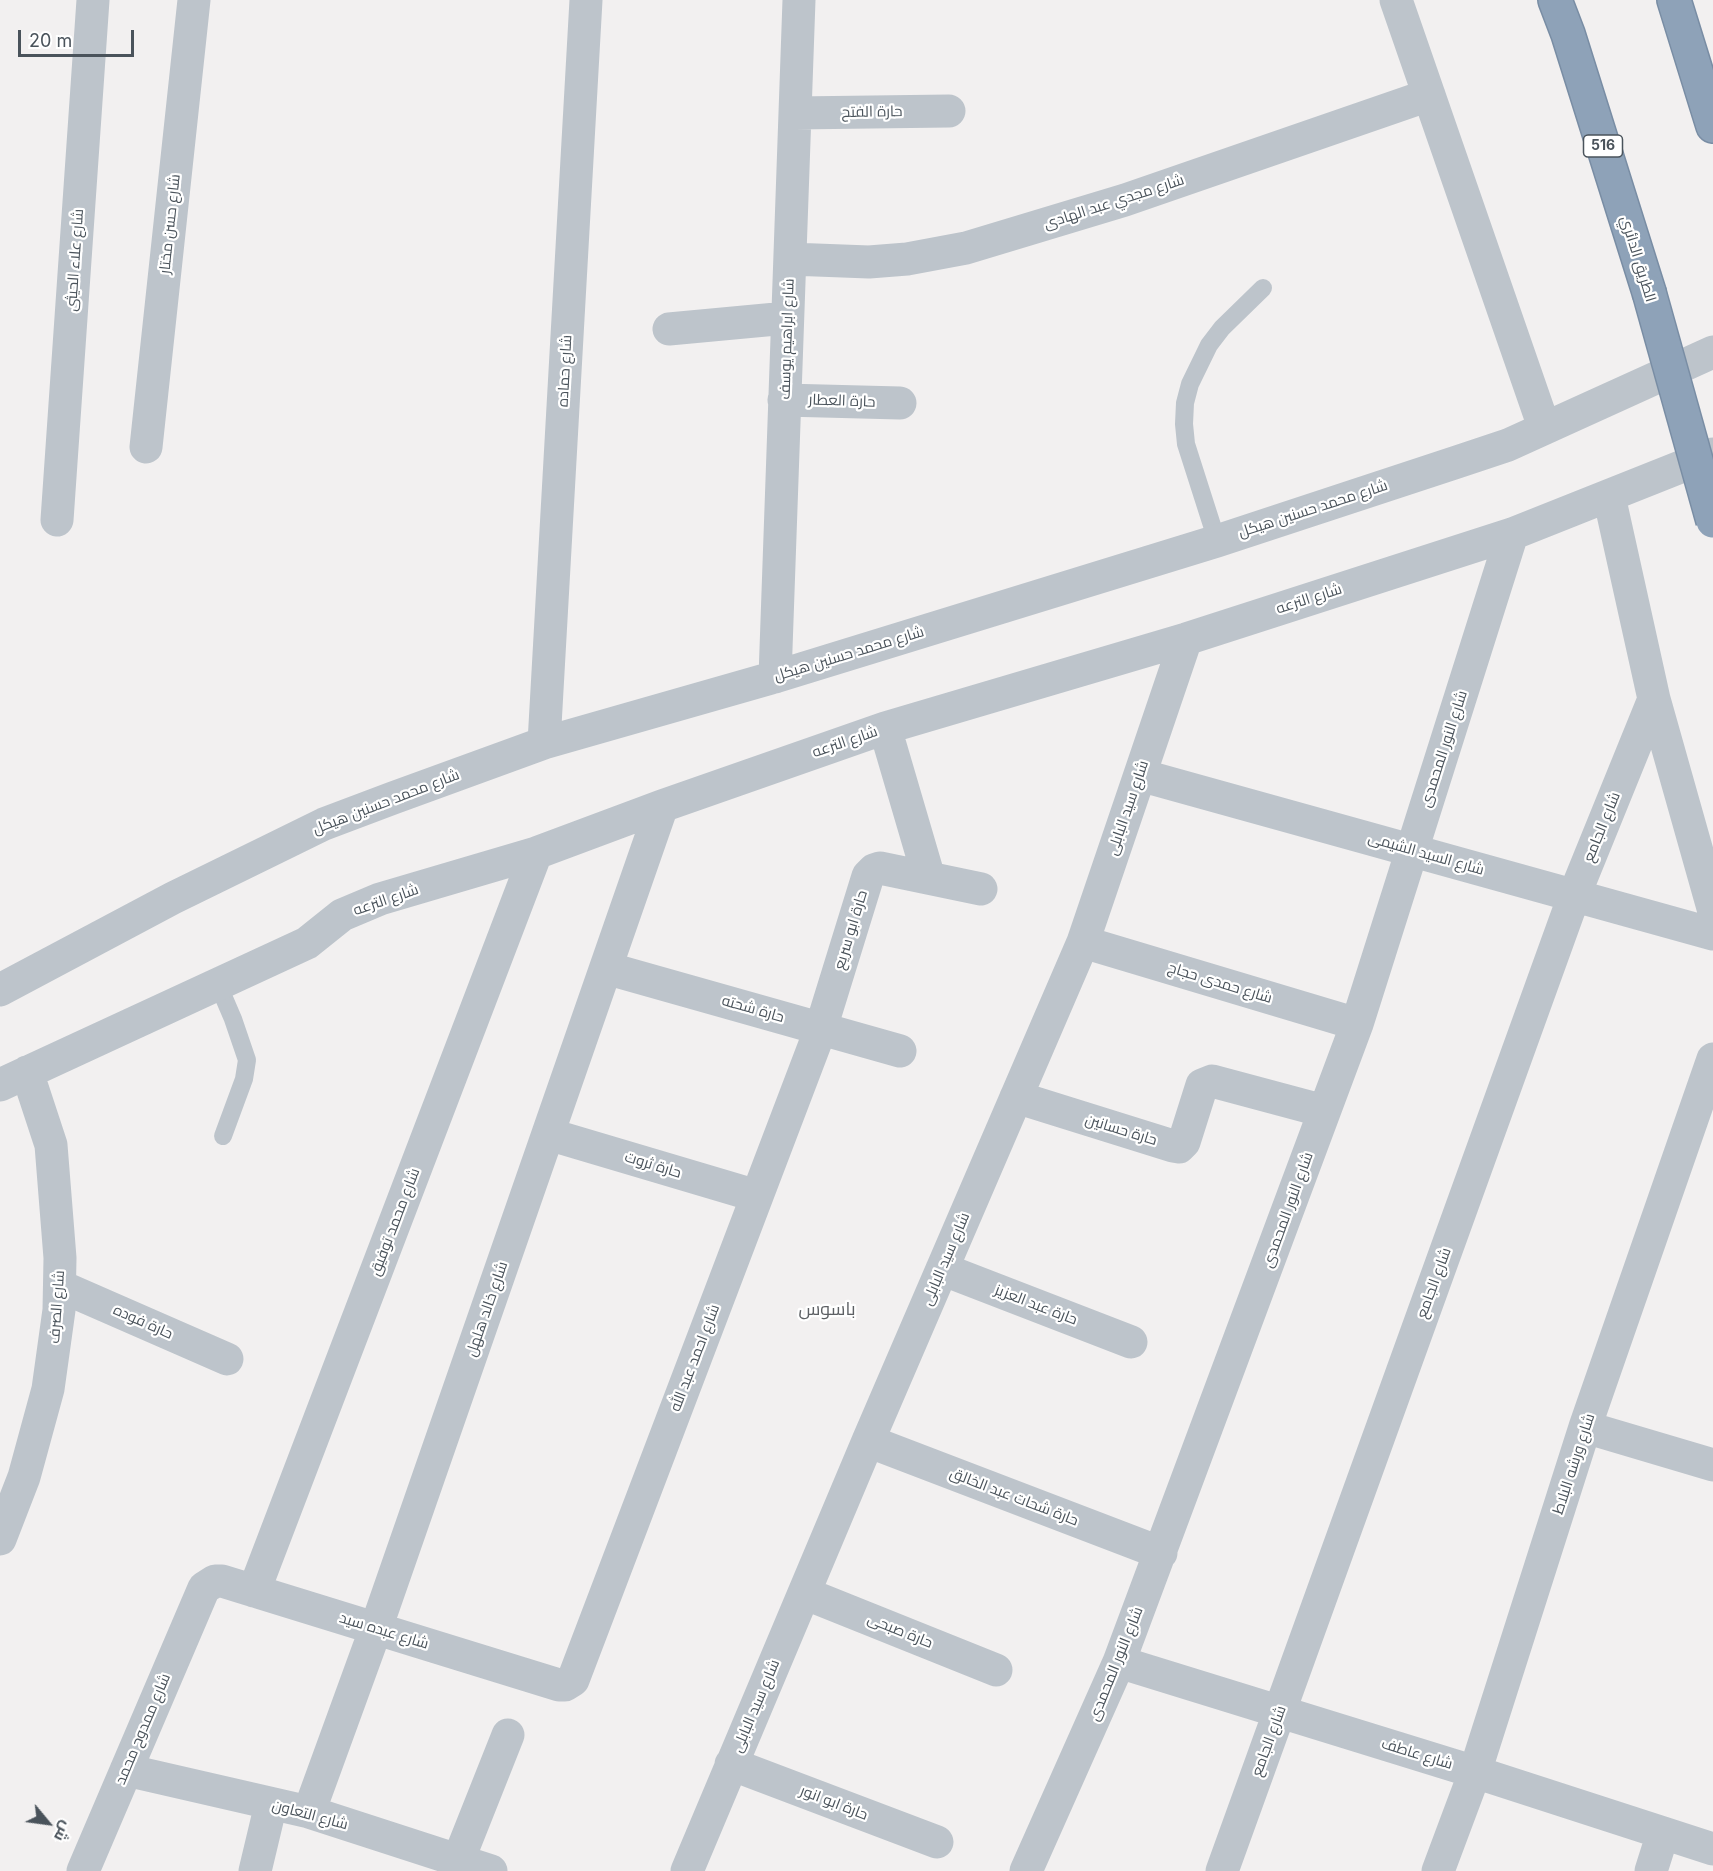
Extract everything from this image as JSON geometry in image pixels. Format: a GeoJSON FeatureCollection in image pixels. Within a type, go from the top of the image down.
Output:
{"type":"FeatureCollection","features":[{"type":"Feature","properties":{"kind":"highway","name":"الطريق الدائري"},"geometry":{"type":"LineString","coordinates":[[1555,0],[1568,34],[1649,292],[1713,521]]}},
{"type":"Feature","properties":{"kind":"highway"},"geometry":{"type":"LineString","coordinates":[[1674,0],[1713,126]]}},
{"type":"Feature","properties":{"kind":"street","name":"شارع علاء الحيثى"},"geometry":{"type":"LineString","coordinates":[[57,520],[93,0]]}},
{"type":"Feature","properties":{"kind":"street","name":"شارع حسن مختار"},"geometry":{"type":"LineString","coordinates":[[146,447],[194,0]]}},
{"type":"Feature","properties":{"kind":"street","name":"شارع حماده"},"geometry":{"type":"LineString","coordinates":[[544,743],[585,0]]}},
{"type":"Feature","properties":{"kind":"street","name":"شارع ابراهيم يوسف"},"geometry":{"type":"LineString","coordinates":[[775,677],[799,0]]}},
{"type":"Feature","properties":{"kind":"street"},"geometry":{"type":"LineString","coordinates":[[1396,0],[1544,428]]}},
{"type":"Feature","properties":{"kind":"street","name":"شارع مجدي عبد الهادى"},"geometry":{"type":"LineString","coordinates":[[790,259],[869,262],[906,259],[966,248],[1125,200],[1429,96]]}},
{"type":"Feature","properties":{"kind":"street","name":"حارة الفتح"},"geometry":{"type":"LineString","coordinates":[[795,113],[949,111]]}},
{"type":"Feature","properties":{"kind":"street"},"geometry":{"type":"LineString","coordinates":[[669,329],[787,318]]}},
{"type":"Feature","properties":{"kind":"street","name":"شارع محمد حسنين هيكل"},"geometry":{"type":"LineString","coordinates":[[0,990],[173,898],[324,824],[544,743],[775,677],[1217,541],[1468,459],[1508,445],[1713,352]]}},
{"type":"Feature","properties":{"kind":"street","name":"حارة العطار"},"geometry":{"type":"LineString","coordinates":[[784,400],[900,403]]}},
{"type":"Feature","properties":{"kind":"street","name":"شارع الترعه"},"geometry":{"type":"LineString","coordinates":[[14,1078],[307,943],[342,915],[380,899],[536,853],[885,728],[1186,639],[1512,534],[1713,454]]}},
{"type":"Feature","properties":{"kind":"street"},"geometry":{"type":"LineString","coordinates":[[1610,496],[1654,699],[1713,908]]}},
{"type":"Feature","properties":{"kind":"street","name":"شارع النور المحمدى"},"geometry":{"type":"LineString","coordinates":[[1026,1871],[1119,1662],[1357,1024],[1512,534]]}},
{"type":"Feature","properties":{"kind":"street","name":"شارع سيد البابلى"},"geometry":{"type":"LineString","coordinates":[[687,1871],[868,1441],[1083,942],[1186,639]]}},
{"type":"Feature","properties":{"kind":"street","name":"شارع الجامع"},"geometry":{"type":"LineString","coordinates":[[1222,1871],[1574,896],[1654,699]]}},
{"type":"Feature","properties":{"kind":"street"},"geometry":{"type":"LineString","coordinates":[[885,728],[929,878]]}},
{"type":"Feature","properties":{"kind":"street","name":"شارع السيد الشيمى"},"geometry":{"type":"LineString","coordinates":[[1140,775],[1713,934]]}},
{"type":"Feature","properties":{"kind":"street","name":"شارع خالد هلهل"},"geometry":{"type":"LineString","coordinates":[[309,1812],[376,1628],[662,806]]}},
{"type":"Feature","properties":{"kind":"street","name":"شارع محمد توفيق"},"geometry":{"type":"LineString","coordinates":[[254,1591],[536,853]]}},
{"type":"Feature","properties":{"kind":"street","name":"حارة ابو سريع"},"geometry":{"type":"LineString","coordinates":[[821,1028],[868,876],[874,870],[880,868],[981,889]]}},
{"type":"Feature","properties":{"kind":"street","name":"شارع حمدى حجاج"},"geometry":{"type":"LineString","coordinates":[[1083,942],[1357,1024]]}},
{"type":"Feature","properties":{"kind":"street","name":"حارة شحته"},"geometry":{"type":"LineString","coordinates":[[606,968],[900,1051]]}},
{"type":"Feature","properties":{"kind":"street","name":"شارع احمد عبد الله"},"geometry":{"type":"LineString","coordinates":[[565,1685],[573,1680],[821,1028]]}},
{"type":"Feature","properties":{"kind":"street","name":"شارع ورشه البلاط"},"geometry":{"type":"LineString","coordinates":[[1438,1871],[1475,1772],[1585,1427],[1713,1059]]}},
{"type":"Feature","properties":{"kind":"street","name":"شارع الصرف"},"geometry":{"type":"LineString","coordinates":[[0,1539],[24,1477],[48,1389],[60,1286],[51,1145],[14,1078]]}},
{"type":"Feature","properties":{"kind":"street","name":"حارة حسانين"},"geometry":{"type":"LineString","coordinates":[[1016,1097],[1173,1146],[1179,1146],[1184,1142],[1202,1085],[1212,1081],[1324,1111]]}},
{"type":"Feature","properties":{"kind":"street","name":"حارة ثروت"},"geometry":{"type":"LineString","coordinates":[[548,1134],[757,1196]]}},
{"type":"Feature","properties":{"kind":"street","name":"حارة عبد العزيز"},"geometry":{"type":"LineString","coordinates":[[942,1269],[1131,1342]]}},
{"type":"Feature","properties":{"kind":"street","name":"حارة فوده"},"geometry":{"type":"LineString","coordinates":[[60,1286],[227,1359]]}},
{"type":"Feature","properties":{"kind":"street"},"geometry":{"type":"LineString","coordinates":[[1585,1427],[1713,1466]]}},
{"type":"Feature","properties":{"kind":"street","name":"حارة شحات عبد الخالق"},"geometry":{"type":"LineString","coordinates":[[868,1441],[1161,1553]]}},
{"type":"Feature","properties":{"kind":"street","name":"شارع عبده سيد"},"geometry":{"type":"LineString","coordinates":[[204,1588],[216,1581],[222,1581],[565,1685]]}},
{"type":"Feature","properties":{"kind":"street","name":"شارع ممدوح محمد"},"geometry":{"type":"LineString","coordinates":[[83,1871],[204,1588]]}},
{"type":"Feature","properties":{"kind":"street","name":"حارة صبحى"},"geometry":{"type":"LineString","coordinates":[[804,1593],[996,1670]]}},
{"type":"Feature","properties":{"kind":"street","name":"شارع عاطف"},"geometry":{"type":"LineString","coordinates":[[1119,1662],[1475,1772],[1713,1849]]}},
{"type":"Feature","properties":{"kind":"street"},"geometry":{"type":"LineString","coordinates":[[456,1865],[508,1735]]}},
{"type":"Feature","properties":{"kind":"street","name":"حارة ابو انور"},"geometry":{"type":"LineString","coordinates":[[731,1764],[937,1842]]}},
{"type":"Feature","properties":{"kind":"street","name":"شارع التعاون"},"geometry":{"type":"LineString","coordinates":[[126,1770],[309,1812],[456,1865],[491,1871]]}},
{"type":"Feature","properties":{"kind":"street"},"geometry":{"type":"LineString","coordinates":[[255,1871],[271,1804]]}},
{"type":"Feature","properties":{"kind":"street"},"geometry":{"type":"LineString","coordinates":[[1651,1871],[1663,1833]]}},
{"type":"Feature","properties":{"kind":"lane"},"geometry":{"type":"LineString","coordinates":[[1217,541],[1186,444],[1185,403],[1190,384],[1209,345],[1222,328],[1263,288]]}},
{"type":"Feature","properties":{"kind":"lane"},"geometry":{"type":"LineString","coordinates":[[218,984],[247,1060],[244,1079],[223,1136]]}},
{"type":"Feature","properties":{"kind":"district","name":"باسوس"},"geometry":{"type":"Point","coordinates":[827,1310]}}]}
